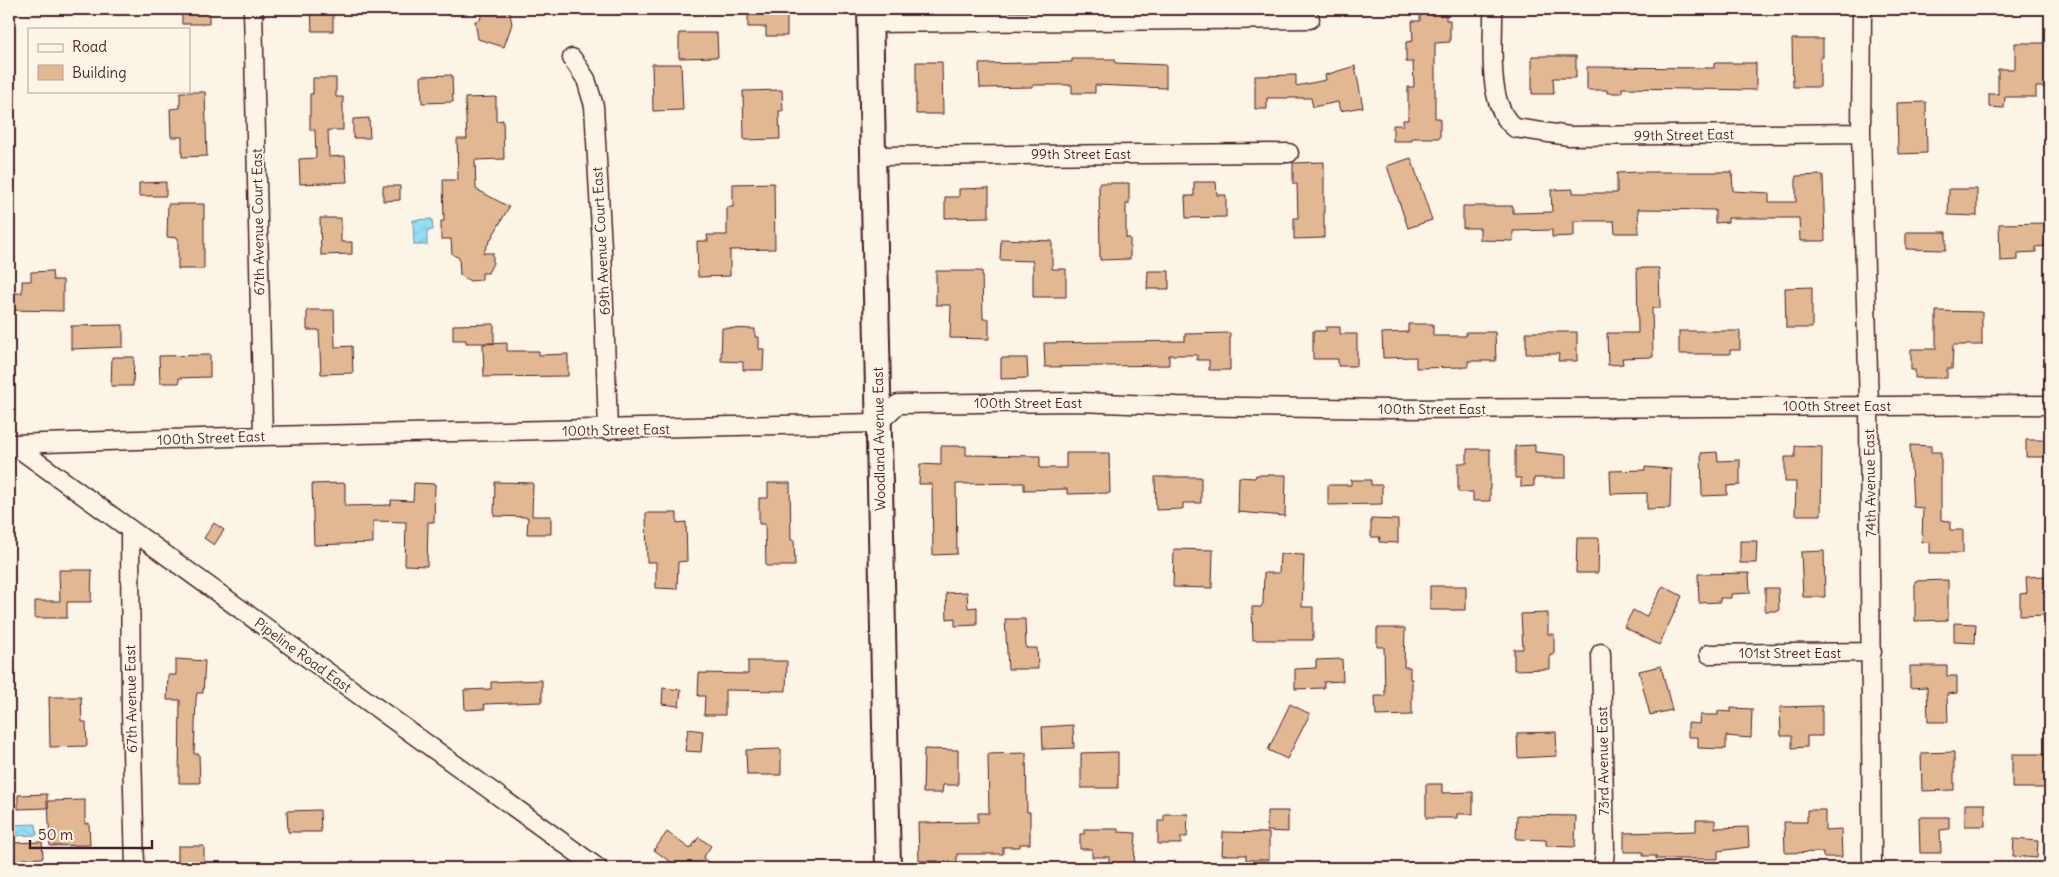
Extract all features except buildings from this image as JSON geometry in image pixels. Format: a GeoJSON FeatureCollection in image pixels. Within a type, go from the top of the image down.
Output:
{"type":"FeatureCollection","features":[{"type":"Feature","properties":{"kind":"street","name":"67th Avenue Court East"},"geometry":{"type":"LineString","coordinates":[[253,9],[263,436]]}},
{"type":"Feature","properties":{"kind":"street","name":"99th Street East"},"geometry":{"type":"LineString","coordinates":[[1493,9],[1495,97],[1500,111],[1508,123],[1515,128],[1569,136],[1861,133]]}},
{"type":"Feature","properties":{"kind":"street","name":"74th Avenue East"},"geometry":{"type":"LineString","coordinates":[[1862,9],[1861,133],[1869,406],[1872,652],[1872,868]]}},
{"type":"Feature","properties":{"kind":"street"},"geometry":{"type":"LineString","coordinates":[[870,16],[1310,19]]}},
{"type":"Feature","properties":{"kind":"street","name":"Woodland Avenue East"},"geometry":{"type":"LineString","coordinates":[[870,16],[888,868]]}},
{"type":"Feature","properties":{"kind":"street","name":"69th Avenue Court East"},"geometry":{"type":"LineString","coordinates":[[572,58],[586,79],[594,106],[602,248],[608,430]]}},
{"type":"Feature","properties":{"kind":"street","name":"99th Street East"},"geometry":{"type":"LineString","coordinates":[[873,156],[1289,153]]}},
{"type":"Feature","properties":{"kind":"street","name":"100th Street East"},"geometry":{"type":"LineString","coordinates":[[11,443],[878,423],[898,404],[1080,402],[1205,407],[1395,409],[2050,405]]}},
{"type":"Feature","properties":{"kind":"street","name":"Pipeline Road East"},"geometry":{"type":"LineString","coordinates":[[11,443],[598,868]]}},
{"type":"Feature","properties":{"kind":"street","name":"67th Avenue East"},"geometry":{"type":"LineString","coordinates":[[130,529],[131,710],[135,868]]}},
{"type":"Feature","properties":{"kind":"street","name":"101st Street East"},"geometry":{"type":"LineString","coordinates":[[1709,654],[1872,652]]}},
{"type":"Feature","properties":{"kind":"street","name":"73rd Avenue East"},"geometry":{"type":"LineString","coordinates":[[1602,653],[1605,852],[1603,868]]}},
{"type":"Feature","properties":{"kind":"water"},"geometry":{"type":"Polygon","coordinates":[[[432,219],[433,230],[427,231],[427,245],[414,245],[413,220],[432,219]]]}},
{"type":"Feature","properties":{"kind":"water"},"geometry":{"type":"Polygon","coordinates":[[[36,824],[37,835],[11,836],[11,825],[36,824]]]}}]}
